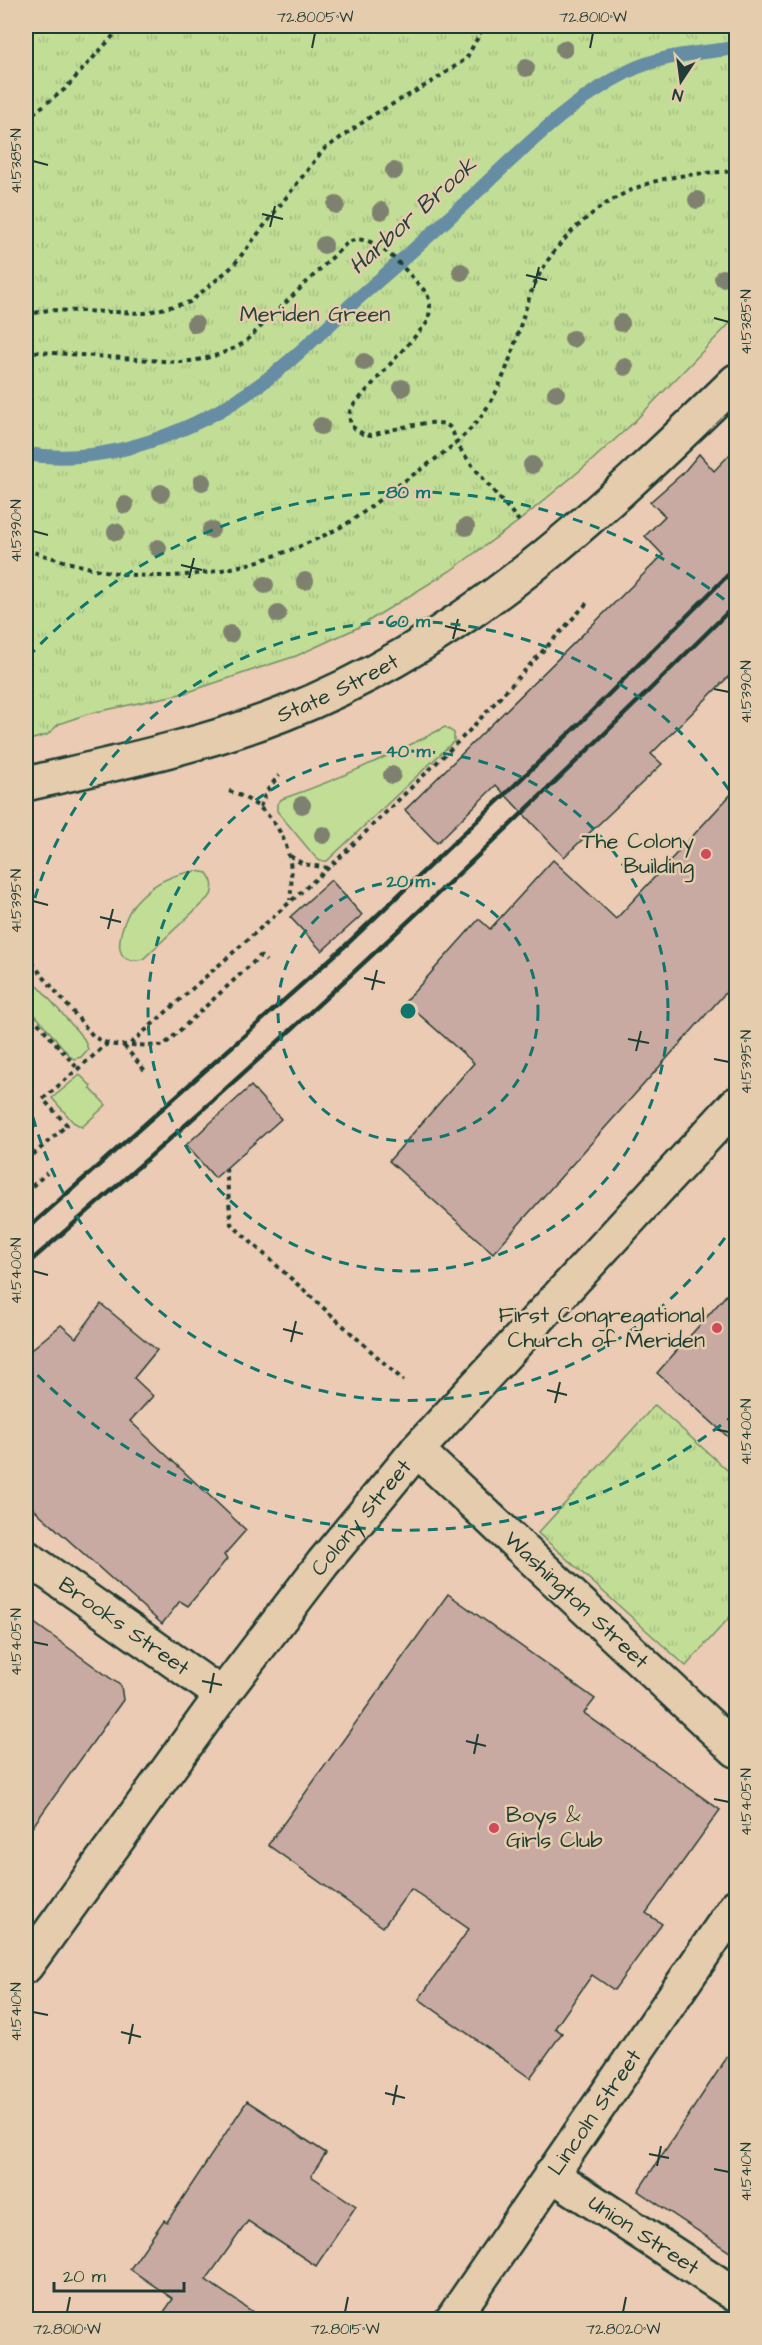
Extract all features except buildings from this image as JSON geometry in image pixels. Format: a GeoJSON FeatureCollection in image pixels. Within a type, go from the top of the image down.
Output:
{"type":"FeatureCollection","features":[{"type":"Feature","properties":{"kind":"street","name":"State Street"},"geometry":{"type":"LineString","coordinates":[[26,784],[192,743],[282,714],[365,677],[489,601],[526,573],[610,502],[736,381]]}},
{"type":"Feature","properties":{"kind":"street","name":"Colony Street"},"geometry":{"type":"LineString","coordinates":[[26,1966],[222,1695],[323,1563],[417,1450],[736,1104]]}},
{"type":"Feature","properties":{"kind":"street","name":"Washington Street"},"geometry":{"type":"LineString","coordinates":[[417,1450],[736,1750]]}},
{"type":"Feature","properties":{"kind":"street","name":"Brooks Street"},"geometry":{"type":"LineString","coordinates":[[26,1557],[222,1695]]}},
{"type":"Feature","properties":{"kind":"street","name":"Lincoln Street"},"geometry":{"type":"LineString","coordinates":[[452,2319],[736,1906]]}},
{"type":"Feature","properties":{"kind":"street","name":"Union Street"},"geometry":{"type":"LineString","coordinates":[[551,2174],[736,2295]]}},
{"type":"Feature","properties":{"kind":"path"},"geometry":{"type":"LineString","coordinates":[[26,119],[65,88],[122,26]]}},
{"type":"Feature","properties":{"kind":"path"},"geometry":{"type":"LineString","coordinates":[[26,315],[48,310],[145,313],[190,302],[233,266],[322,150],[373,115],[430,83],[466,59],[484,26]]}},
{"type":"Feature","properties":{"kind":"path"},"geometry":{"type":"LineString","coordinates":[[26,550],[102,571],[186,576],[225,571],[271,558],[339,528],[456,443],[482,415],[501,384],[541,272],[553,253],[576,229],[601,207],[648,183],[696,174],[736,171]]}},
{"type":"Feature","properties":{"kind":"path"},"geometry":{"type":"LineString","coordinates":[[26,351],[177,363],[200,361],[225,354],[244,343],[351,241],[369,240],[382,248],[424,290],[430,302],[427,322],[351,408],[349,422],[351,426],[363,434],[371,435],[428,424],[443,424],[452,429],[456,443],[519,521]]}},
{"type":"Feature","properties":{"kind":"path"},"geometry":{"type":"LineString","coordinates":[[130,1044],[329,868],[468,732],[588,602]]}},
{"type":"Feature","properties":{"kind":"path"},"geometry":{"type":"LineString","coordinates":[[260,807],[266,792],[279,775]]}},
{"type":"Feature","properties":{"kind":"path"},"geometry":{"type":"LineString","coordinates":[[229,791],[248,798],[260,807],[278,827],[290,855],[293,878],[290,901]]}},
{"type":"Feature","properties":{"kind":"path"},"geometry":{"type":"LineString","coordinates":[[290,855],[303,864],[329,868]]}},
{"type":"Feature","properties":{"kind":"path"},"geometry":{"type":"LineString","coordinates":[[26,956],[84,1027],[106,1044],[123,1046],[130,1044],[163,1046],[260,956],[266,961]]}},
{"type":"Feature","properties":{"kind":"path"},"geometry":{"type":"LineString","coordinates":[[26,1009],[78,1069]]}},
{"type":"Feature","properties":{"kind":"path"},"geometry":{"type":"LineString","coordinates":[[26,1161],[67,1125],[43,1099],[106,1044]]}},
{"type":"Feature","properties":{"kind":"path"},"geometry":{"type":"LineString","coordinates":[[123,1046],[147,1073]]}},
{"type":"Feature","properties":{"kind":"path"},"geometry":{"type":"LineString","coordinates":[[226,1168],[231,1224],[404,1381]]}},
{"type":"Feature","properties":{"kind":"path"},"geometry":{"type":"LineString","coordinates":[[26,1185],[29,1189],[47,1173]]}},
{"type":"Feature","properties":{"kind":"green space","name":"Meriden Green"},"geometry":{"type":"Polygon","coordinates":[[[26,26],[736,26],[736,317],[632,424],[519,521],[450,571],[357,628],[296,656],[185,693],[87,714],[59,724],[47,735],[26,741],[26,26]]]}},
{"type":"Feature","properties":{"kind":"green space"},"geometry":{"type":"Polygon","coordinates":[[[445,727],[454,733],[454,741],[327,861],[320,861],[316,858],[277,811],[277,804],[282,799],[365,766],[445,727]]]}},
{"type":"Feature","properties":{"kind":"green space"},"geometry":{"type":"Polygon","coordinates":[[[196,871],[207,873],[209,876],[212,884],[211,895],[143,959],[131,960],[124,957],[120,950],[122,930],[135,903],[148,890],[162,881],[196,871]]]}},
{"type":"Feature","properties":{"kind":"green space"},"geometry":{"type":"Polygon","coordinates":[[[26,972],[84,1039],[88,1049],[81,1057],[74,1059],[70,1056],[26,1004],[26,972]]]}},
{"type":"Feature","properties":{"kind":"green space"},"geometry":{"type":"Polygon","coordinates":[[[80,1075],[106,1105],[82,1127],[73,1122],[52,1098],[80,1075]]]}},
{"type":"Feature","properties":{"kind":"green space"},"geometry":{"type":"Polygon","coordinates":[[[655,1405],[736,1478],[736,1610],[686,1666],[538,1533],[655,1405]]]}},
{"type":"Feature","properties":{"kind":"waterway","name":"Harbor Brook"},"geometry":{"type":"LineString","coordinates":[[26,454],[57,457],[119,450],[180,430],[237,400],[286,364],[448,219],[531,141],[586,97],[640,66],[680,56],[736,48]]}},
{"type":"Feature","properties":{"kind":"railway"},"geometry":{"type":"LineString","coordinates":[[26,1230],[346,945],[579,724],[736,567]]}},
{"type":"Feature","properties":{"kind":"railway"},"geometry":{"type":"LineString","coordinates":[[26,1265],[298,1024],[563,774],[736,604]]}},
{"type":"Feature","properties":{"kind":"place","name":"The Colony Building"},"geometry":{"type":"Point","coordinates":[706,854]}},
{"type":"Feature","properties":{"kind":"place","name":"First Congregational Church of Meriden"},"geometry":{"type":"Point","coordinates":[717,1328]}},
{"type":"Feature","properties":{"kind":"place","name":"Boys & Girls Club"},"geometry":{"type":"Point","coordinates":[494,1828]}}]}
